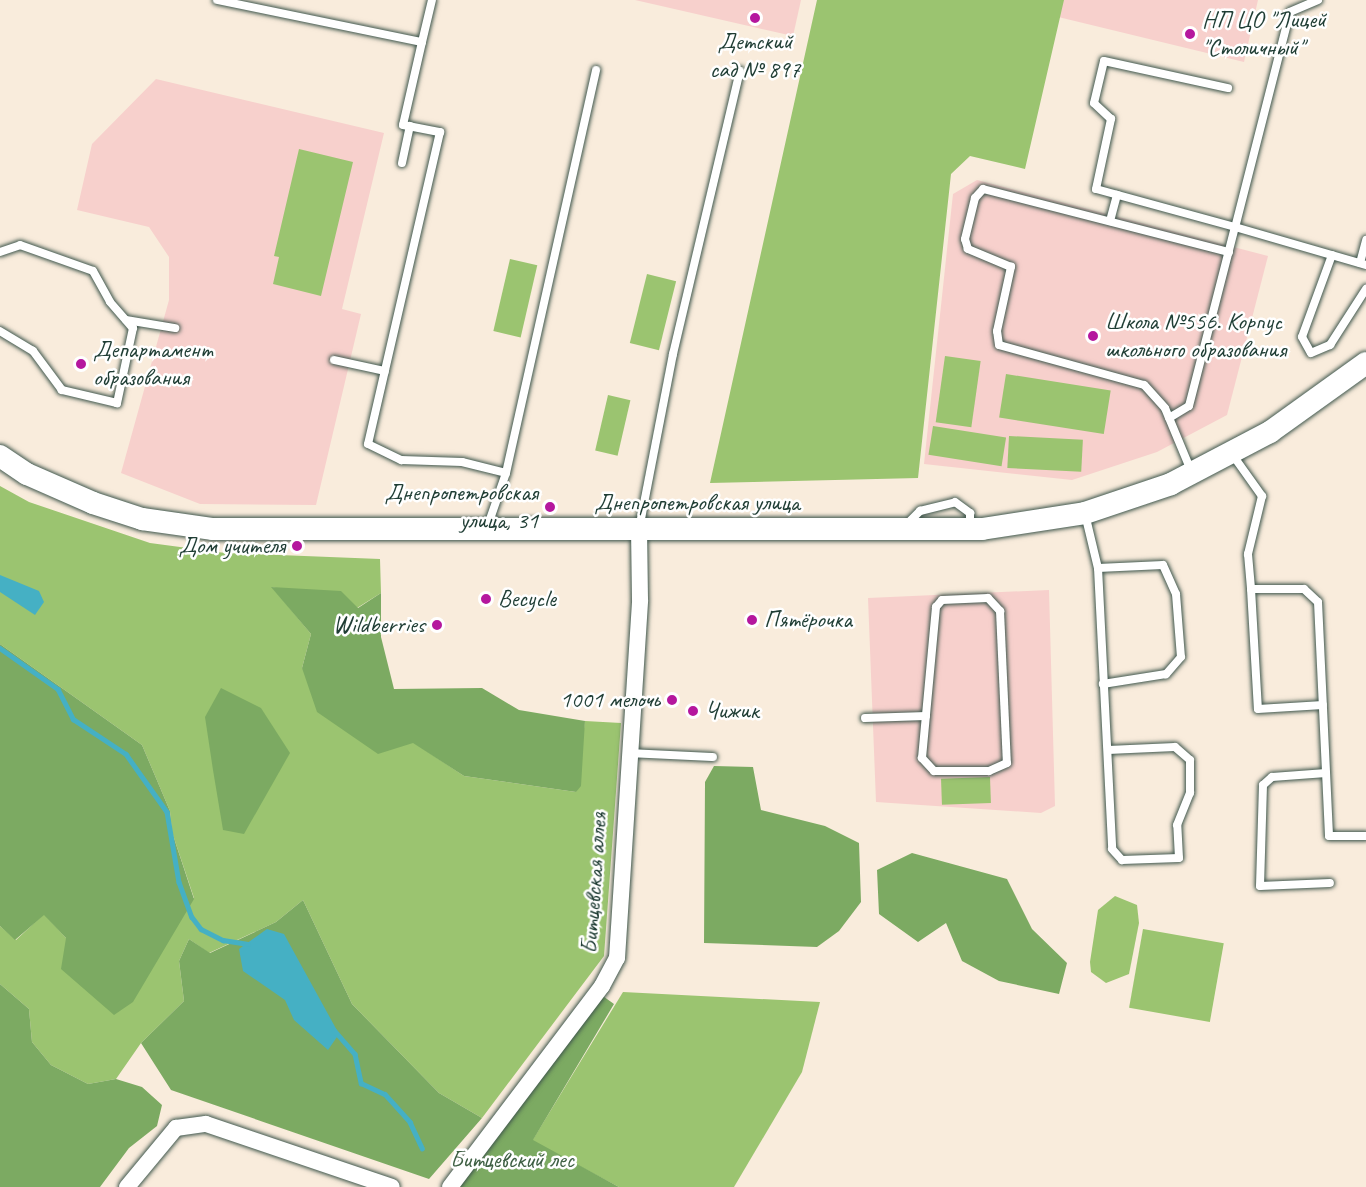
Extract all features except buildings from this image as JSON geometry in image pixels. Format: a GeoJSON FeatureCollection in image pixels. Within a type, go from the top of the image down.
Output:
{"type":"FeatureCollection","features":[{"type":"Feature","properties":{"kind":"street","name":"Днепропетровская улица"},"geometry":{"type":"LineString","coordinates":[[0,456],[27,474],[93,503],[187,526],[900,531],[970,529],[1085,513],[1192,474],[1232,454],[1309,407],[1366,363]]}},
{"type":"Feature","properties":{"kind":"street","name":"Битцевская аллея"},"geometry":{"type":"LineString","coordinates":[[450,1187],[602,986],[617,958],[627,753],[640,600],[639,529]]}},
{"type":"Feature","properties":{"kind":"street"},"geometry":{"type":"LineString","coordinates":[[127,1187],[176,1128],[206,1124],[392,1187]]}},
{"type":"Feature","properties":{"kind":"lane"},"geometry":{"type":"LineString","coordinates":[[217,0],[422,42]]}},
{"type":"Feature","properties":{"kind":"lane"},"geometry":{"type":"LineString","coordinates":[[432,0],[403,125],[440,132],[368,444],[401,460],[462,462],[506,473]]}},
{"type":"Feature","properties":{"kind":"lane"},"geometry":{"type":"LineString","coordinates":[[1169,418],[1189,406],[1290,12],[1318,0]]}},
{"type":"Feature","properties":{"kind":"lane"},"geometry":{"type":"LineString","coordinates":[[1228,87],[1104,61],[1094,103],[1111,119],[1096,189],[1363,264],[1366,240]]}},
{"type":"Feature","properties":{"kind":"lane"},"geometry":{"type":"LineString","coordinates":[[487,529],[506,473],[596,70]]}},
{"type":"Feature","properties":{"kind":"lane"},"geometry":{"type":"LineString","coordinates":[[639,529],[673,354],[740,71]]}},
{"type":"Feature","properties":{"kind":"lane"},"geometry":{"type":"LineString","coordinates":[[402,163],[410,126]]}},
{"type":"Feature","properties":{"kind":"lane"},"geometry":{"type":"LineString","coordinates":[[1192,474],[1169,418],[1144,385],[999,345],[997,331],[1011,267],[965,245],[975,198],[983,189],[1229,252]]}},
{"type":"Feature","properties":{"kind":"lane"},"geometry":{"type":"LineString","coordinates":[[1110,221],[1117,195]]}},
{"type":"Feature","properties":{"kind":"lane"},"geometry":{"type":"LineString","coordinates":[[0,252],[20,244],[93,272],[133,328],[117,403],[62,390],[33,351],[0,331]]}},
{"type":"Feature","properties":{"kind":"lane"},"geometry":{"type":"LineString","coordinates":[[1332,255],[1302,337],[1311,352],[1330,345],[1366,289]]}},
{"type":"Feature","properties":{"kind":"lane"},"geometry":{"type":"LineString","coordinates":[[126,320],[175,328]]}},
{"type":"Feature","properties":{"kind":"lane"},"geometry":{"type":"LineString","coordinates":[[334,360],[385,371]]}},
{"type":"Feature","properties":{"kind":"lane"},"geometry":{"type":"LineString","coordinates":[[1232,454],[1262,496],[1248,554],[1258,709],[1323,705]]}},
{"type":"Feature","properties":{"kind":"lane"},"geometry":{"type":"LineString","coordinates":[[1085,513],[1098,568],[1112,849],[1122,860],[1179,858],[1177,825],[1190,793],[1190,760],[1175,747],[1108,750]]}},
{"type":"Feature","properties":{"kind":"lane"},"geometry":{"type":"LineString","coordinates":[[1098,568],[1162,565],[1176,594],[1181,657],[1166,674],[1103,684]]}},
{"type":"Feature","properties":{"kind":"lane"},"geometry":{"type":"LineString","coordinates":[[1251,590],[1305,589],[1318,602],[1329,836],[1366,836]]}},
{"type":"Feature","properties":{"kind":"lane"},"geometry":{"type":"LineString","coordinates":[[988,598],[1000,611],[1007,763],[989,771],[934,771],[922,758],[926,716],[936,607],[942,600],[988,598]]}},
{"type":"Feature","properties":{"kind":"lane"},"geometry":{"type":"LineString","coordinates":[[865,718],[926,716]]}},
{"type":"Feature","properties":{"kind":"lane"},"geometry":{"type":"LineString","coordinates":[[627,753],[713,757]]}},
{"type":"Feature","properties":{"kind":"lane"},"geometry":{"type":"LineString","coordinates":[[1326,772],[1272,777],[1263,784],[1259,876],[1260,886],[1330,883]]}},
{"type":"Feature","properties":{"kind":"shaded area","name":"Детский сад № 897"},"geometry":{"type":"Polygon","coordinates":[[[635,0],[801,0],[793,36],[635,0]]]}},
{"type":"Feature","properties":{"kind":"shaded area","name":"НП ЦО \"Лицей \"Столичный\""},"geometry":{"type":"Polygon","coordinates":[[[1019,0],[1258,0],[1244,62],[1017,7],[1019,0]]]}},
{"type":"Feature","properties":{"kind":"shaded area"},"geometry":{"type":"Polygon","coordinates":[[[156,79],[384,133],[342,309],[361,314],[316,505],[200,504],[121,473],[169,300],[169,257],[149,227],[77,210],[92,144],[156,79]]]}},
{"type":"Feature","properties":{"kind":"shaded area","name":"Школа №556. Корпус школьного образования"},"geometry":{"type":"Polygon","coordinates":[[[977,180],[1268,256],[1227,415],[1157,452],[1072,480],[924,464],[953,194],[977,180]]]}},
{"type":"Feature","properties":{"kind":"shaded area"},"geometry":{"type":"Polygon","coordinates":[[[1049,590],[1055,806],[1041,813],[876,802],[868,598],[1049,590]]]}},
{"type":"Feature","properties":{"kind":"green space"},"geometry":{"type":"Polygon","coordinates":[[[817,0],[1064,0],[1025,169],[970,156],[951,174],[918,478],[710,483],[817,0]]]}},
{"type":"Feature","properties":{"kind":"green space"},"geometry":{"type":"Polygon","coordinates":[[[299,149],[353,162],[321,296],[273,284],[279,257],[274,256],[299,149]]]}},
{"type":"Feature","properties":{"kind":"green space"},"geometry":{"type":"Polygon","coordinates":[[[510,259],[537,265],[521,337],[493,331],[510,259]]]}},
{"type":"Feature","properties":{"kind":"green space"},"geometry":{"type":"Polygon","coordinates":[[[647,274],[676,281],[659,350],[630,343],[647,274]]]}},
{"type":"Feature","properties":{"kind":"green space"},"geometry":{"type":"Polygon","coordinates":[[[945,356],[981,361],[971,427],[936,422],[945,356]]]}},
{"type":"Feature","properties":{"kind":"green space"},"geometry":{"type":"Polygon","coordinates":[[[1006,374],[1111,391],[1104,434],[999,417],[1006,374]]]}},
{"type":"Feature","properties":{"kind":"green space"},"geometry":{"type":"Polygon","coordinates":[[[608,395],[630,400],[618,456],[595,451],[608,395]]]}},
{"type":"Feature","properties":{"kind":"green space"},"geometry":{"type":"Polygon","coordinates":[[[933,426],[1006,438],[1002,466],[928,455],[933,426]]]}},
{"type":"Feature","properties":{"kind":"green space"},"geometry":{"type":"Polygon","coordinates":[[[1009,436],[1083,440],[1081,472],[1007,468],[1009,436]]]}},
{"type":"Feature","properties":{"kind":"green space"},"geometry":{"type":"Polygon","coordinates":[[[0,486],[29,502],[150,543],[225,553],[380,559],[381,593],[357,608],[272,587],[311,634],[302,668],[464,776],[576,792],[585,721],[621,723],[604,956],[482,1118],[439,1093],[352,1004],[303,900],[276,922],[209,953],[189,939],[179,961],[184,1001],[141,1043],[116,1079],[88,1084],[51,1065],[32,1042],[29,1009],[0,984],[0,926],[16,940],[44,914],[66,938],[194,898],[172,832],[170,811],[142,745],[0,644],[0,486]]]}},
{"type":"Feature","properties":{"kind":"green space"},"geometry":{"type":"Polygon","coordinates":[[[271,587],[341,591],[358,608],[381,593],[381,637],[394,689],[482,688],[519,710],[585,721],[581,786],[576,792],[464,776],[413,743],[378,754],[317,712],[302,668],[311,634],[271,587]]]}},
{"type":"Feature","properties":{"kind":"green space"},"geometry":{"type":"Polygon","coordinates":[[[0,644],[142,745],[170,811],[172,832],[194,899],[133,1002],[114,1015],[61,969],[66,938],[44,915],[15,940],[0,926],[0,644]]]}},
{"type":"Feature","properties":{"kind":"green space"},"geometry":{"type":"Polygon","coordinates":[[[221,688],[261,708],[290,753],[244,834],[223,830],[213,770],[205,717],[221,688]]]}},
{"type":"Feature","properties":{"kind":"green space"},"geometry":{"type":"Polygon","coordinates":[[[714,766],[753,767],[761,810],[825,826],[859,843],[861,902],[839,931],[817,947],[704,943],[705,782],[714,766]]]}},
{"type":"Feature","properties":{"kind":"green space"},"geometry":{"type":"Polygon","coordinates":[[[990,777],[991,803],[942,805],[941,779],[990,777]]]}},
{"type":"Feature","properties":{"kind":"green space"},"geometry":{"type":"Polygon","coordinates":[[[912,853],[1007,879],[1032,929],[1067,963],[1059,994],[999,981],[962,961],[946,923],[918,942],[879,914],[877,870],[912,853]]]}},
{"type":"Feature","properties":{"kind":"green space"},"geometry":{"type":"Polygon","coordinates":[[[1115,896],[1137,905],[1139,923],[1129,974],[1106,983],[1091,972],[1090,962],[1098,910],[1115,896]]]}},
{"type":"Feature","properties":{"kind":"green space"},"geometry":{"type":"Polygon","coordinates":[[[303,900],[352,1004],[439,1093],[482,1118],[429,1179],[171,1090],[141,1043],[184,1001],[179,961],[189,939],[210,953],[276,922],[303,900]]]}},
{"type":"Feature","properties":{"kind":"green space"},"geometry":{"type":"Polygon","coordinates":[[[1143,929],[1224,943],[1210,1022],[1129,1008],[1143,929]]]}},
{"type":"Feature","properties":{"kind":"green space"},"geometry":{"type":"Polygon","coordinates":[[[0,984],[29,1009],[32,1042],[51,1065],[88,1084],[116,1079],[142,1087],[162,1105],[157,1126],[129,1148],[100,1187],[0,1187],[0,984]]]}},
{"type":"Feature","properties":{"kind":"green space"},"geometry":{"type":"Polygon","coordinates":[[[623,992],[820,1002],[802,1072],[734,1187],[619,1187],[532,1141],[623,992]]]}},
{"type":"Feature","properties":{"kind":"green space","name":"Битцевский лес"},"geometry":{"type":"Polygon","coordinates":[[[600,994],[614,1004],[533,1140],[619,1187],[459,1187],[600,994]]]}},
{"type":"Feature","properties":{"kind":"water"},"geometry":{"type":"Polygon","coordinates":[[[0,575],[39,591],[44,602],[35,615],[0,592],[0,575]]]}},
{"type":"Feature","properties":{"kind":"water"},"geometry":{"type":"Polygon","coordinates":[[[267,929],[284,934],[339,1034],[328,1050],[294,1020],[285,1000],[243,971],[239,949],[267,929]]]}},
{"type":"Feature","properties":{"kind":"waterway"},"geometry":{"type":"LineString","coordinates":[[0,648],[58,689],[73,719],[126,754],[167,812],[179,882],[192,917],[201,929],[223,940],[248,944]]}},
{"type":"Feature","properties":{"kind":"waterway"},"geometry":{"type":"LineString","coordinates":[[334,1030],[355,1054],[361,1083],[385,1094],[410,1122],[422,1148]]}},
{"type":"Feature","properties":{"kind":"place","name":"Детский сад № 897"},"geometry":{"type":"Point","coordinates":[755,18]}},
{"type":"Feature","properties":{"kind":"place","name":"НП ЦО \"Лицей \"Столичный\""},"geometry":{"type":"Point","coordinates":[1190,34]}},
{"type":"Feature","properties":{"kind":"place","name":"Школа №556. Корпус школьного образования"},"geometry":{"type":"Point","coordinates":[1093,336]}},
{"type":"Feature","properties":{"kind":"place","name":"Департамент образования"},"geometry":{"type":"Point","coordinates":[81,364]}},
{"type":"Feature","properties":{"kind":"place","name":"Днепропетровская улица, 31"},"geometry":{"type":"Point","coordinates":[550,507]}},
{"type":"Feature","properties":{"kind":"place","name":"Дом учителя"},"geometry":{"type":"Point","coordinates":[297,546]}},
{"type":"Feature","properties":{"kind":"place","name":"Becycle"},"geometry":{"type":"Point","coordinates":[486,599]}},
{"type":"Feature","properties":{"kind":"place","name":"Пятёрочка"},"geometry":{"type":"Point","coordinates":[752,620]}},
{"type":"Feature","properties":{"kind":"place","name":"Wildberries"},"geometry":{"type":"Point","coordinates":[437,625]}},
{"type":"Feature","properties":{"kind":"place","name":"1001 мелочь"},"geometry":{"type":"Point","coordinates":[672,700]}},
{"type":"Feature","properties":{"kind":"place","name":"Чижик"},"geometry":{"type":"Point","coordinates":[693,711]}}]}
